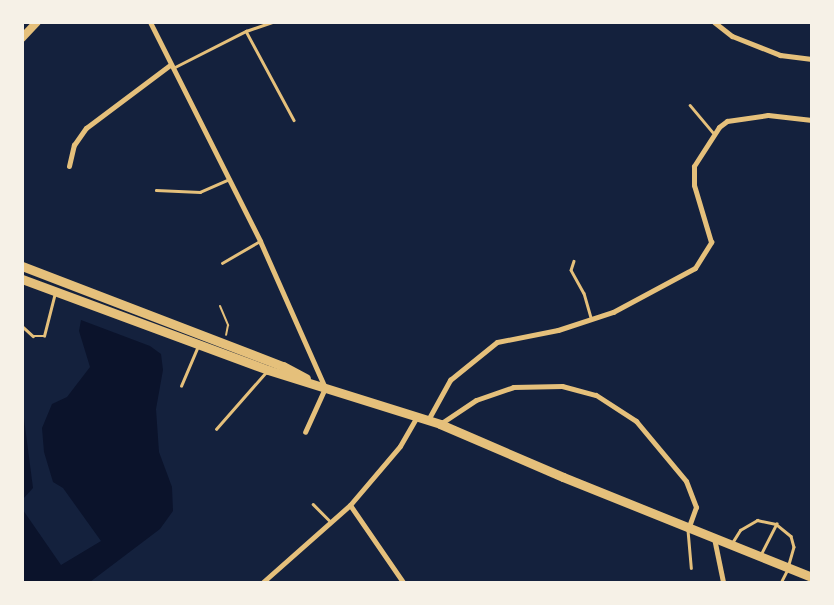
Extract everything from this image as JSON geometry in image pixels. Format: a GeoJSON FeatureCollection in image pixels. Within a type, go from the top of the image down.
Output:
{"type":"FeatureCollection","features":[{"type":"Feature","properties":{"kind":"highway"},"geometry":{"type":"LineString","coordinates":[[22,266],[283,366],[322,387]]}},
{"type":"Feature","properties":{"kind":"highway"},"geometry":{"type":"LineString","coordinates":[[22,279],[268,370],[440,424],[563,478],[689,526],[714,538],[811,576]]}},
{"type":"Feature","properties":{"kind":"main road"},"geometry":{"type":"LineString","coordinates":[[22,38],[37,22]]}},
{"type":"Feature","properties":{"kind":"street"},"geometry":{"type":"LineString","coordinates":[[150,22],[260,241],[322,387],[304,432]]}},
{"type":"Feature","properties":{"kind":"street"},"geometry":{"type":"LineString","coordinates":[[714,22],[732,36],[780,55],[812,59]]}},
{"type":"Feature","properties":{"kind":"street"},"geometry":{"type":"LineString","coordinates":[[69,166],[74,145],[86,128],[171,66]]}},
{"type":"Feature","properties":{"kind":"street"},"geometry":{"type":"LineString","coordinates":[[428,420],[450,380],[497,342],[558,330],[614,312],[696,268],[710,249],[711,242],[693,178],[694,166],[713,132],[727,121],[761,116],[812,120]]}},
{"type":"Feature","properties":{"kind":"street"},"geometry":{"type":"LineString","coordinates":[[440,424],[476,400],[513,387],[562,386],[596,395],[636,421],[686,481],[696,507],[689,526]]}},
{"type":"Feature","properties":{"kind":"street"},"geometry":{"type":"LineString","coordinates":[[263,582],[332,523],[350,505],[400,446],[417,416]]}},
{"type":"Feature","properties":{"kind":"street"},"geometry":{"type":"LineString","coordinates":[[350,505],[403,582]]}},
{"type":"Feature","properties":{"kind":"street"},"geometry":{"type":"LineString","coordinates":[[714,538],[724,582]]}},
{"type":"Feature","properties":{"kind":"lane"},"geometry":{"type":"LineString","coordinates":[[171,66],[246,31],[272,22]]}},
{"type":"Feature","properties":{"kind":"lane"},"geometry":{"type":"LineString","coordinates":[[246,31],[294,120]]}},
{"type":"Feature","properties":{"kind":"lane"},"geometry":{"type":"LineString","coordinates":[[690,105],[713,132]]}},
{"type":"Feature","properties":{"kind":"lane"},"geometry":{"type":"LineString","coordinates":[[156,190],[200,192],[228,179]]}},
{"type":"Feature","properties":{"kind":"lane"},"geometry":{"type":"LineString","coordinates":[[222,262],[260,241]]}},
{"type":"Feature","properties":{"kind":"lane"},"geometry":{"type":"LineString","coordinates":[[574,261],[571,270],[584,293],[591,319]]}},
{"type":"Feature","properties":{"kind":"lane"},"geometry":{"type":"LineString","coordinates":[[22,326],[33,336],[44,336],[56,293],[64,282]]}},
{"type":"Feature","properties":{"kind":"lane"},"geometry":{"type":"LineString","coordinates":[[181,386],[198,345]]}},
{"type":"Feature","properties":{"kind":"lane"},"geometry":{"type":"LineString","coordinates":[[216,429],[268,370]]}},
{"type":"Feature","properties":{"kind":"lane"},"geometry":{"type":"LineString","coordinates":[[313,504],[332,523]]}},
{"type":"Feature","properties":{"kind":"lane"},"geometry":{"type":"LineString","coordinates":[[732,544],[740,530],[756,520],[776,524],[791,536],[794,547],[789,567],[781,582]]}},
{"type":"Feature","properties":{"kind":"lane"},"geometry":{"type":"LineString","coordinates":[[761,556],[776,524]]}},
{"type":"Feature","properties":{"kind":"lane"},"geometry":{"type":"LineString","coordinates":[[689,526],[690,568]]}},
{"type":"Feature","properties":{"kind":"path"},"geometry":{"type":"LineString","coordinates":[[220,306],[228,325],[224,343]]}},
{"type":"Feature","properties":{"kind":"water"},"geometry":{"type":"Polygon","coordinates":[[[81,320],[150,346],[161,354],[163,370],[156,409],[159,452],[172,487],[173,511],[160,529],[90,582],[23,582],[23,510],[61,565],[101,541],[63,488],[53,482],[44,452],[42,428],[52,404],[67,397],[90,367],[79,331],[81,320]]]}},
{"type":"Feature","properties":{"kind":"water"},"geometry":{"type":"Polygon","coordinates":[[[23,411],[33,488],[22,499],[23,411]]]}}]}
